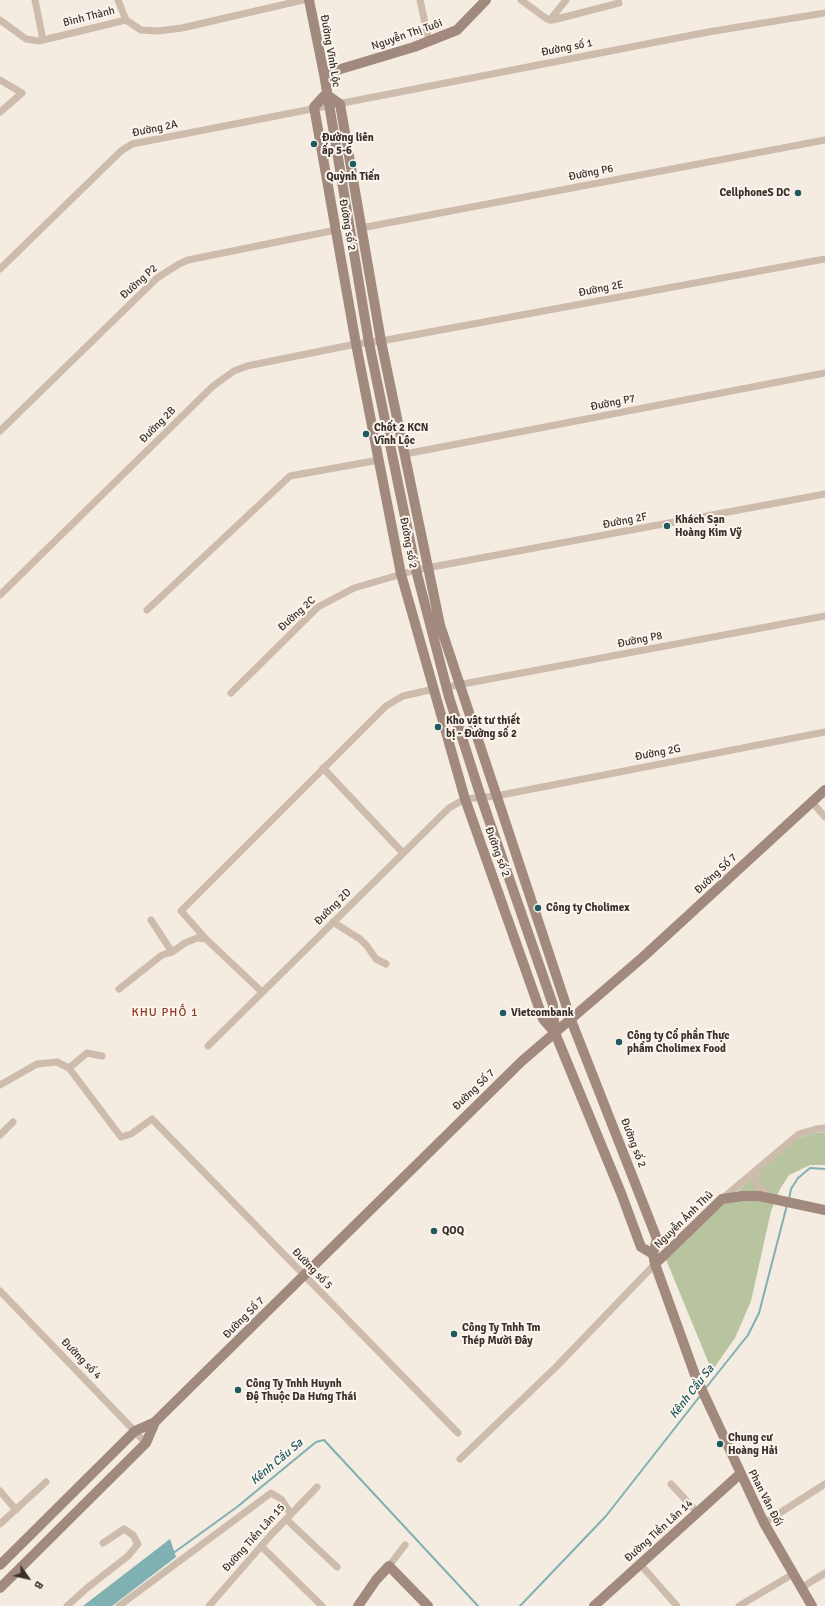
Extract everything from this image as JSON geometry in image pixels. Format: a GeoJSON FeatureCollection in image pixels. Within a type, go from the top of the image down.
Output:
{"type":"FeatureCollection","features":[{"type":"Feature","properties":{"kind":"main road","name":"Đường Vĩnh Lộc"},"geometry":{"type":"LineString","coordinates":[[309,0],[329,105]]}},
{"type":"Feature","properties":{"kind":"main road","name":"Nguyễn Thị Tuôi"},"geometry":{"type":"LineString","coordinates":[[324,74],[429,41],[457,30],[486,0]]}},
{"type":"Feature","properties":{"kind":"main road"},"geometry":{"type":"LineString","coordinates":[[314,107],[326,94],[340,104]]}},
{"type":"Feature","properties":{"kind":"main road","name":"Đường số 2"},"geometry":{"type":"LineString","coordinates":[[340,104],[381,341],[440,625],[571,1020],[657,1239],[653,1254],[655,1264],[695,1375]]}},
{"type":"Feature","properties":{"kind":"main road","name":"Đường số 2"},"geometry":{"type":"LineString","coordinates":[[329,105],[369,343],[416,570],[447,687],[481,797],[553,1005],[554,1033]]}},
{"type":"Feature","properties":{"kind":"main road","name":"Đường số 2"},"geometry":{"type":"LineString","coordinates":[[314,107],[356,344],[401,574],[465,799],[543,1019],[554,1033],[621,1193],[641,1247],[653,1254]]}},
{"type":"Feature","properties":{"kind":"main road","name":"Đường Số 7"},"geometry":{"type":"LineString","coordinates":[[0,1565],[30,1537],[135,1431],[155,1422],[522,1061],[643,958],[825,790]]}},
{"type":"Feature","properties":{"kind":"main road","name":"Đường số 2"},"geometry":{"type":"LineString","coordinates":[[553,1005],[571,1020]]}},
{"type":"Feature","properties":{"kind":"main road","name":"Nguyễn Ảnh Thủ"},"geometry":{"type":"LineString","coordinates":[[655,1264],[722,1199],[751,1196],[771,1197],[825,1210]]}},
{"type":"Feature","properties":{"kind":"main road","name":"Phan Văn Đối"},"geometry":{"type":"LineString","coordinates":[[695,1375],[764,1523],[812,1606]]}},
{"type":"Feature","properties":{"kind":"main road","name":"Đường Số 7"},"geometry":{"type":"LineString","coordinates":[[0,1588],[146,1443],[155,1422]]}},
{"type":"Feature","properties":{"kind":"main road","name":"Đường Tiền Lân 14"},"geometry":{"type":"LineString","coordinates":[[594,1606],[740,1474]]}},
{"type":"Feature","properties":{"kind":"main road"},"geometry":{"type":"LineString","coordinates":[[30,1537],[41,1547]]}},
{"type":"Feature","properties":{"kind":"main road"},"geometry":{"type":"LineString","coordinates":[[358,1606],[376,1580],[389,1566],[428,1606]]}},
{"type":"Feature","properties":{"kind":"street"},"geometry":{"type":"LineString","coordinates":[[34,0],[43,40]]}},
{"type":"Feature","properties":{"kind":"street"},"geometry":{"type":"LineString","coordinates":[[118,0],[126,20]]}},
{"type":"Feature","properties":{"kind":"street","name":"Bình Thành"},"geometry":{"type":"LineString","coordinates":[[0,20],[26,39],[34,41],[126,20],[142,30],[158,31],[182,28],[304,0]]}},
{"type":"Feature","properties":{"kind":"street"},"geometry":{"type":"LineString","coordinates":[[420,0],[429,41]]}},
{"type":"Feature","properties":{"kind":"street"},"geometry":{"type":"LineString","coordinates":[[521,0],[550,20],[578,15],[619,3]]}},
{"type":"Feature","properties":{"kind":"street"},"geometry":{"type":"LineString","coordinates":[[550,20],[566,0]]}},
{"type":"Feature","properties":{"kind":"street","name":"Đường số 1"},"geometry":{"type":"LineString","coordinates":[[314,107],[340,104],[708,32],[825,13]]}},
{"type":"Feature","properties":{"kind":"street"},"geometry":{"type":"LineString","coordinates":[[0,80],[22,93],[0,112]]}},
{"type":"Feature","properties":{"kind":"street","name":"Đường 2A"},"geometry":{"type":"LineString","coordinates":[[0,269],[121,151],[132,144],[314,107]]}},
{"type":"Feature","properties":{"kind":"street","name":"Đường P6"},"geometry":{"type":"LineString","coordinates":[[361,228],[825,140]]}},
{"type":"Feature","properties":{"kind":"street","name":"Đường P2"},"geometry":{"type":"LineString","coordinates":[[0,431],[157,278],[179,264],[188,260],[336,230]]}},
{"type":"Feature","properties":{"kind":"street","name":"Đường 2E"},"geometry":{"type":"LineString","coordinates":[[369,343],[825,259]]}},
{"type":"Feature","properties":{"kind":"street","name":"Đường 2B"},"geometry":{"type":"LineString","coordinates":[[0,595],[223,378],[234,371],[247,366],[356,344],[369,343]]}},
{"type":"Feature","properties":{"kind":"street","name":"Đường P7"},"geometry":{"type":"LineString","coordinates":[[405,454],[825,373]]}},
{"type":"Feature","properties":{"kind":"street"},"geometry":{"type":"LineString","coordinates":[[147,610],[290,476],[379,460]]}},
{"type":"Feature","properties":{"kind":"street","name":"Đường 2F"},"geometry":{"type":"LineString","coordinates":[[416,570],[825,494]]}},
{"type":"Feature","properties":{"kind":"street","name":"Đường 2C"},"geometry":{"type":"LineString","coordinates":[[231,693],[318,607],[354,588],[416,570]]}},
{"type":"Feature","properties":{"kind":"street","name":"Đường P8"},"geometry":{"type":"LineString","coordinates":[[447,687],[825,616]]}},
{"type":"Feature","properties":{"kind":"street"},"geometry":{"type":"LineString","coordinates":[[262,992],[206,939],[181,911],[386,706],[403,696],[434,689]]}},
{"type":"Feature","properties":{"kind":"street","name":"Đường 2G"},"geometry":{"type":"LineString","coordinates":[[481,797],[496,796],[825,732]]}},
{"type":"Feature","properties":{"kind":"street"},"geometry":{"type":"LineString","coordinates":[[323,768],[403,853]]}},
{"type":"Feature","properties":{"kind":"street","name":"Đường 2D"},"geometry":{"type":"LineString","coordinates":[[208,1046],[449,808],[465,799],[481,797]]}},
{"type":"Feature","properties":{"kind":"street"},"geometry":{"type":"LineString","coordinates":[[812,802],[825,817]]}},
{"type":"Feature","properties":{"kind":"street"},"geometry":{"type":"LineString","coordinates":[[151,920],[172,952]]}},
{"type":"Feature","properties":{"kind":"street"},"geometry":{"type":"LineString","coordinates":[[333,922],[360,939],[376,959],[386,964]]}},
{"type":"Feature","properties":{"kind":"street"},"geometry":{"type":"LineString","coordinates":[[119,989],[162,955],[172,952],[185,943],[197,938],[206,939]]}},
{"type":"Feature","properties":{"kind":"street"},"geometry":{"type":"LineString","coordinates":[[0,1085],[37,1064],[57,1062],[69,1068],[87,1054],[102,1056]]}},
{"type":"Feature","properties":{"kind":"street","name":"Đường số 5"},"geometry":{"type":"LineString","coordinates":[[69,1068],[121,1137],[131,1134],[152,1119],[458,1433]]}},
{"type":"Feature","properties":{"kind":"street"},"geometry":{"type":"LineString","coordinates":[[0,1136],[13,1122]]}},
{"type":"Feature","properties":{"kind":"street"},"geometry":{"type":"LineString","coordinates":[[722,1199],[799,1134],[825,1128]]}},
{"type":"Feature","properties":{"kind":"street"},"geometry":{"type":"LineString","coordinates":[[758,1168],[756,1177],[758,1185],[771,1197]]}},
{"type":"Feature","properties":{"kind":"street"},"geometry":{"type":"LineString","coordinates":[[745,1180],[745,1189],[751,1196]]}},
{"type":"Feature","properties":{"kind":"street"},"geometry":{"type":"LineString","coordinates":[[460,1459],[556,1367],[655,1264]]}},
{"type":"Feature","properties":{"kind":"street","name":"Đường số 4"},"geometry":{"type":"LineString","coordinates":[[0,1291],[146,1443]]}},
{"type":"Feature","properties":{"kind":"street"},"geometry":{"type":"LineString","coordinates":[[0,1524],[46,1482]]}},
{"type":"Feature","properties":{"kind":"street"},"geometry":{"type":"LineString","coordinates":[[670,1484],[697,1512]]}},
{"type":"Feature","properties":{"kind":"street"},"geometry":{"type":"LineString","coordinates":[[764,1523],[825,1484]]}},
{"type":"Feature","properties":{"kind":"street","name":"Đường Tiền Lân 15"},"geometry":{"type":"LineString","coordinates":[[209,1606],[261,1546],[317,1487]]}},
{"type":"Feature","properties":{"kind":"street"},"geometry":{"type":"LineString","coordinates":[[0,1491],[16,1510]]}},
{"type":"Feature","properties":{"kind":"street"},"geometry":{"type":"LineString","coordinates":[[119,1606],[271,1493],[281,1499],[289,1516],[337,1567]]}},
{"type":"Feature","properties":{"kind":"street"},"geometry":{"type":"LineString","coordinates":[[67,1606],[87,1588],[128,1556],[138,1544],[134,1535],[124,1529],[103,1543]]}},
{"type":"Feature","properties":{"kind":"street"},"geometry":{"type":"LineString","coordinates":[[389,1566],[405,1545]]}},
{"type":"Feature","properties":{"kind":"street"},"geometry":{"type":"LineString","coordinates":[[261,1546],[322,1606]]}},
{"type":"Feature","properties":{"kind":"street"},"geometry":{"type":"LineString","coordinates":[[640,1564],[677,1606]]}},
{"type":"Feature","properties":{"kind":"street"},"geometry":{"type":"LineString","coordinates":[[801,1588],[825,1573]]}},
{"type":"Feature","properties":{"kind":"street"},"geometry":{"type":"LineString","coordinates":[[739,1606],[793,1574]]}},
{"type":"Feature","properties":{"kind":"green space"},"geometry":{"type":"Polygon","coordinates":[[[825,1132],[825,1165],[810,1165],[789,1175],[780,1189],[771,1211],[751,1301],[735,1338],[712,1371],[665,1257],[795,1139],[814,1133],[825,1132]]]}},
{"type":"Feature","properties":{"kind":"water"},"geometry":{"type":"Polygon","coordinates":[[[170,1539],[176,1557],[112,1606],[83,1606],[170,1539]]]}},
{"type":"Feature","properties":{"kind":"waterway","name":"Kênh Cầu Sa"},"geometry":{"type":"LineString","coordinates":[[789,1199],[791,1189],[798,1178],[810,1168],[825,1169]]}},
{"type":"Feature","properties":{"kind":"waterway","name":"Kênh Cầu Sa"},"geometry":{"type":"LineString","coordinates":[[705,1389],[748,1335],[759,1313],[787,1205]]}},
{"type":"Feature","properties":{"kind":"waterway","name":"Kênh Cầu Sa"},"geometry":{"type":"LineString","coordinates":[[520,1606],[606,1516],[700,1396]]}},
{"type":"Feature","properties":{"kind":"waterway","name":"Kênh Cầu Sa"},"geometry":{"type":"LineString","coordinates":[[172,1554],[237,1507],[316,1442],[324,1440],[478,1606]]}},
{"type":"Feature","properties":{"kind":"place","name":"Đường liên ấp 5-6"},"geometry":{"type":"Point","coordinates":[314,144]}},
{"type":"Feature","properties":{"kind":"place","name":"Quỳnh Tiến"},"geometry":{"type":"Point","coordinates":[353,164]}},
{"type":"Feature","properties":{"kind":"place","name":"CellphoneS DC"},"geometry":{"type":"Point","coordinates":[798,193]}},
{"type":"Feature","properties":{"kind":"place","name":"Chốt 2 KCN Vĩnh Lộc"},"geometry":{"type":"Point","coordinates":[366,434]}},
{"type":"Feature","properties":{"kind":"place","name":"Khách Sạn Hoàng Kim Vỹ"},"geometry":{"type":"Point","coordinates":[667,526]}},
{"type":"Feature","properties":{"kind":"place","name":"Kho vật tư thiết bị - Đường số 2"},"geometry":{"type":"Point","coordinates":[438,727]}},
{"type":"Feature","properties":{"kind":"place","name":"Công ty Cholimex"},"geometry":{"type":"Point","coordinates":[538,908]}},
{"type":"Feature","properties":{"kind":"place","name":"Vietcombank"},"geometry":{"type":"Point","coordinates":[503,1013]}},
{"type":"Feature","properties":{"kind":"place","name":"Công ty Cổ phần Thực phẩm Cholimex Food"},"geometry":{"type":"Point","coordinates":[619,1042]}},
{"type":"Feature","properties":{"kind":"place","name":"QOQ"},"geometry":{"type":"Point","coordinates":[434,1231]}},
{"type":"Feature","properties":{"kind":"place","name":"Công Ty Tnhh Tm Thép Mười Đây"},"geometry":{"type":"Point","coordinates":[454,1334]}},
{"type":"Feature","properties":{"kind":"place","name":"Công Ty Tnhh Huynh Đệ Thuộc Da Hưng Thái"},"geometry":{"type":"Point","coordinates":[238,1390]}},
{"type":"Feature","properties":{"kind":"place","name":"Chung cư Hoàng Hải"},"geometry":{"type":"Point","coordinates":[720,1444]}},
{"type":"Feature","properties":{"kind":"district","name":"KHU PHỐ 1"},"geometry":{"type":"Point","coordinates":[165,1013]}}]}
